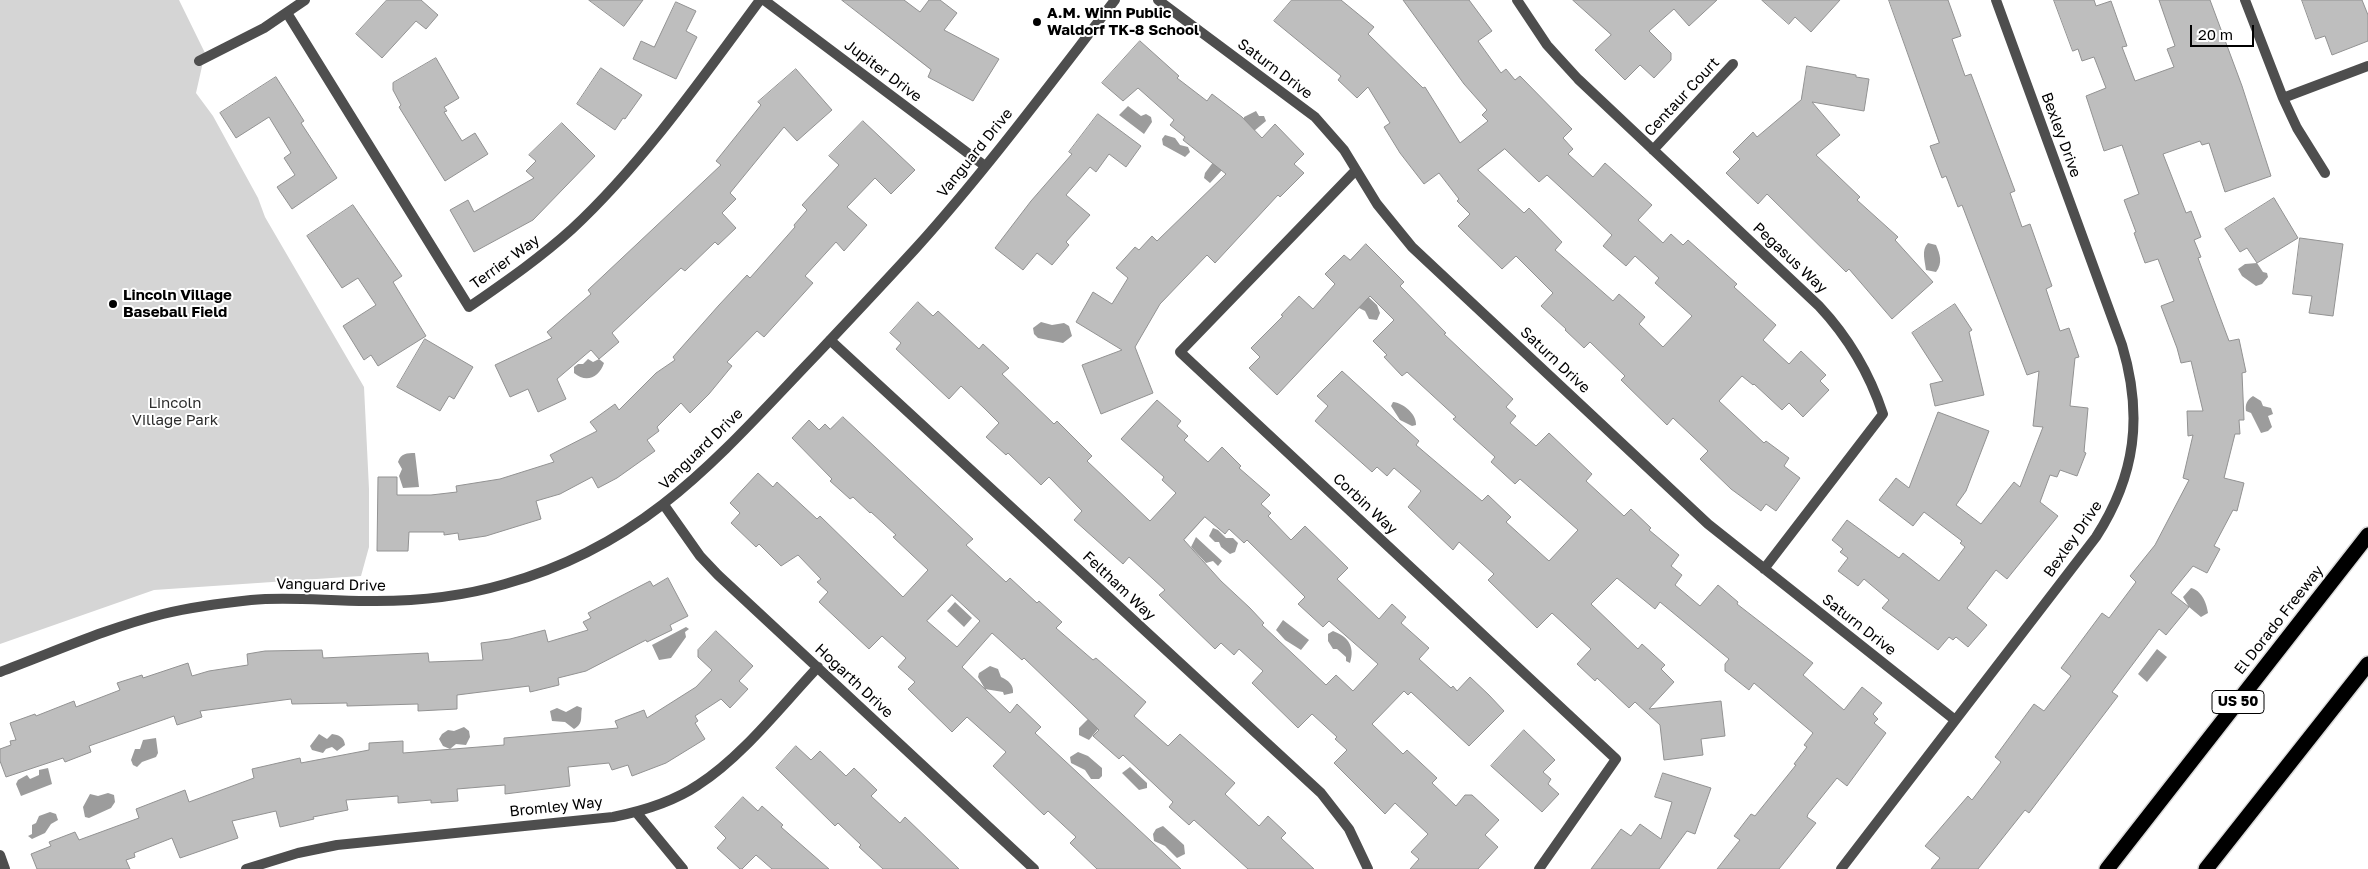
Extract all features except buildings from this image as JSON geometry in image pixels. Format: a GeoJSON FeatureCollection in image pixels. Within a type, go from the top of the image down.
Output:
{"type":"FeatureCollection","features":[{"type":"Feature","properties":{"kind":"highway","name":"El Dorado Freeway"},"geometry":{"type":"LineString","coordinates":[[2107,869],[2368,535]]}},
{"type":"Feature","properties":{"kind":"highway"},"geometry":{"type":"LineString","coordinates":[[2206,869],[2368,664]]}},
{"type":"Feature","properties":{"kind":"street"},"geometry":{"type":"LineString","coordinates":[[199,61],[264,28],[305,0]]}},
{"type":"Feature","properties":{"kind":"street","name":"Terrier Way"},"geometry":{"type":"LineString","coordinates":[[287,13],[469,307],[523,270],[549,249],[614,186],[687,98],[762,0]]}},
{"type":"Feature","properties":{"kind":"street","name":"Jupiter Drive"},"geometry":{"type":"LineString","coordinates":[[762,0],[984,166]]}},
{"type":"Feature","properties":{"kind":"street","name":"Vanguard Drive"},"geometry":{"type":"LineString","coordinates":[[0,672],[136,622],[206,606],[280,599],[406,600],[504,584],[577,558],[610,542],[664,505],[710,466],[830,340],[916,247],[984,166],[1115,0]]}},
{"type":"Feature","properties":{"kind":"street","name":"Saturn Drive"},"geometry":{"type":"LineString","coordinates":[[1158,0],[1315,117],[1331,133],[1377,204],[1412,247],[1708,524],[1956,720]]}},
{"type":"Feature","properties":{"kind":"street","name":"Pegasus Way"},"geometry":{"type":"LineString","coordinates":[[1517,0],[1547,45],[1578,79],[1836,324],[1852,345],[1875,390],[1883,414],[1764,569]]}},
{"type":"Feature","properties":{"kind":"street","name":"Bexley Drive"},"geometry":{"type":"LineString","coordinates":[[1840,869],[2096,538],[2109,516],[2128,469],[2135,419],[2132,385],[2122,344],[1996,0]]}},
{"type":"Feature","properties":{"kind":"street"},"geometry":{"type":"LineString","coordinates":[[2245,0],[2283,98],[2297,128],[2325,173]]}},
{"type":"Feature","properties":{"kind":"street","name":"Centaur Court"},"geometry":{"type":"LineString","coordinates":[[1652,150],[1733,64]]}},
{"type":"Feature","properties":{"kind":"street"},"geometry":{"type":"LineString","coordinates":[[2283,98],[2368,66]]}},
{"type":"Feature","properties":{"kind":"street","name":"Corbin Way"},"geometry":{"type":"LineString","coordinates":[[1356,170],[1180,352],[1616,759],[1539,869]]}},
{"type":"Feature","properties":{"kind":"street","name":"Feltham Way"},"geometry":{"type":"LineString","coordinates":[[830,340],[1321,793],[1349,829],[1368,869]]}},
{"type":"Feature","properties":{"kind":"street","name":"Hogarth Drive"},"geometry":{"type":"LineString","coordinates":[[664,505],[700,556],[718,574],[1034,869]]}},
{"type":"Feature","properties":{"kind":"street","name":"Bromley Way"},"geometry":{"type":"LineString","coordinates":[[246,869],[298,853],[332,846],[613,817],[636,812],[676,798],[719,770],[818,667]]}},
{"type":"Feature","properties":{"kind":"street"},"geometry":{"type":"LineString","coordinates":[[636,812],[683,869]]}},
{"type":"Feature","properties":{"kind":"street"},"geometry":{"type":"LineString","coordinates":[[0,856],[5,869]]}},
{"type":"Feature","properties":{"kind":"green space","name":"Lincoln Village Park"},"geometry":{"type":"Polygon","coordinates":[[[0,0],[179,0],[205,53],[196,93],[213,116],[258,198],[265,217],[364,387],[369,489],[369,547],[361,576],[154,590],[0,644],[0,0]]]}},
{"type":"Feature","properties":{"kind":"shaded area"},"geometry":{"type":"Polygon","coordinates":[[[1128,106],[1141,116],[1146,114],[1151,117],[1152,122],[1144,134],[1119,115],[1128,106]]]}},
{"type":"Feature","properties":{"kind":"shaded area"},"geometry":{"type":"Polygon","coordinates":[[[1256,111],[1259,116],[1264,116],[1266,121],[1254,131],[1243,124],[1244,117],[1256,111]]]}},
{"type":"Feature","properties":{"kind":"shaded area"},"geometry":{"type":"Polygon","coordinates":[[[1165,135],[1175,138],[1180,145],[1188,147],[1190,152],[1185,157],[1163,145],[1162,139],[1165,135]]]}},
{"type":"Feature","properties":{"kind":"shaded area"},"geometry":{"type":"Polygon","coordinates":[[[1217,157],[1223,169],[1210,183],[1204,178],[1205,173],[1217,157]]]}},
{"type":"Feature","properties":{"kind":"shaded area"},"geometry":{"type":"Polygon","coordinates":[[[1928,243],[1936,245],[1940,255],[1940,265],[1936,272],[1926,270],[1924,252],[1928,243]]]}},
{"type":"Feature","properties":{"kind":"shaded area"},"geometry":{"type":"Polygon","coordinates":[[[2257,263],[2263,272],[2267,273],[2268,277],[2262,284],[2256,286],[2242,276],[2238,269],[2245,264],[2257,263]]]}},
{"type":"Feature","properties":{"kind":"shaded area"},"geometry":{"type":"Polygon","coordinates":[[[1363,292],[1377,305],[1380,313],[1377,320],[1369,319],[1365,311],[1355,306],[1363,292]]]}},
{"type":"Feature","properties":{"kind":"shaded area"},"geometry":{"type":"Polygon","coordinates":[[[1041,322],[1052,325],[1064,323],[1069,326],[1072,336],[1063,343],[1038,338],[1034,334],[1033,328],[1041,322]]]}},
{"type":"Feature","properties":{"kind":"shaded area"},"geometry":{"type":"Polygon","coordinates":[[[588,359],[593,362],[599,359],[604,363],[599,372],[587,378],[574,373],[574,367],[578,364],[583,364],[588,359]]]}},
{"type":"Feature","properties":{"kind":"shaded area"},"geometry":{"type":"Polygon","coordinates":[[[2253,396],[2261,401],[2263,406],[2271,408],[2273,414],[2268,416],[2272,427],[2268,431],[2261,433],[2251,413],[2246,411],[2247,402],[2253,396]]]}},
{"type":"Feature","properties":{"kind":"shaded area"},"geometry":{"type":"Polygon","coordinates":[[[1393,402],[1401,404],[1412,413],[1416,425],[1412,426],[1400,420],[1391,406],[1393,402]]]}},
{"type":"Feature","properties":{"kind":"shaded area"},"geometry":{"type":"Polygon","coordinates":[[[407,453],[415,453],[419,487],[403,488],[399,476],[402,469],[398,462],[399,459],[407,453]]]}},
{"type":"Feature","properties":{"kind":"shaded area"},"geometry":{"type":"Polygon","coordinates":[[[1213,528],[1226,538],[1233,538],[1238,543],[1235,552],[1230,554],[1221,547],[1219,542],[1215,542],[1209,536],[1213,528]]]}},
{"type":"Feature","properties":{"kind":"shaded area"},"geometry":{"type":"Polygon","coordinates":[[[1196,537],[1222,561],[1218,566],[1213,561],[1206,563],[1191,547],[1196,537]]]}},
{"type":"Feature","properties":{"kind":"shaded area"},"geometry":{"type":"Polygon","coordinates":[[[2191,588],[2201,594],[2206,605],[2208,613],[2201,617],[2189,607],[2183,597],[2191,588]]]}},
{"type":"Feature","properties":{"kind":"shaded area"},"geometry":{"type":"Polygon","coordinates":[[[955,602],[972,618],[964,627],[947,611],[955,602]]]}},
{"type":"Feature","properties":{"kind":"shaded area"},"geometry":{"type":"Polygon","coordinates":[[[1283,620],[1309,640],[1301,650],[1285,640],[1276,630],[1283,620]]]}},
{"type":"Feature","properties":{"kind":"shaded area"},"geometry":{"type":"Polygon","coordinates":[[[686,627],[689,629],[685,632],[686,637],[671,658],[659,660],[652,645],[686,627]]]}},
{"type":"Feature","properties":{"kind":"shaded area"},"geometry":{"type":"Polygon","coordinates":[[[1333,631],[1343,636],[1349,643],[1352,652],[1350,663],[1346,661],[1346,657],[1337,649],[1333,649],[1328,641],[1328,634],[1333,631]]]}},
{"type":"Feature","properties":{"kind":"shaded area"},"geometry":{"type":"Polygon","coordinates":[[[2157,649],[2167,657],[2147,682],[2138,674],[2157,649]]]}},
{"type":"Feature","properties":{"kind":"shaded area"},"geometry":{"type":"Polygon","coordinates":[[[990,666],[998,669],[1001,677],[1011,685],[1013,693],[1004,695],[1003,692],[985,689],[978,677],[979,673],[990,666]]]}},
{"type":"Feature","properties":{"kind":"shaded area"},"geometry":{"type":"Polygon","coordinates":[[[577,706],[582,708],[581,720],[574,729],[565,722],[552,721],[550,711],[557,708],[566,712],[577,706]]]}},
{"type":"Feature","properties":{"kind":"shaded area"},"geometry":{"type":"Polygon","coordinates":[[[1093,714],[1099,728],[1089,740],[1079,735],[1079,728],[1093,714]]]}},
{"type":"Feature","properties":{"kind":"shaded area"},"geometry":{"type":"Polygon","coordinates":[[[464,727],[469,731],[470,737],[466,745],[456,744],[450,749],[443,746],[439,739],[442,734],[448,730],[454,731],[464,727]]]}},
{"type":"Feature","properties":{"kind":"shaded area"},"geometry":{"type":"Polygon","coordinates":[[[319,734],[327,739],[332,734],[339,736],[344,740],[345,745],[337,751],[332,747],[326,749],[323,753],[312,750],[310,746],[319,734]]]}},
{"type":"Feature","properties":{"kind":"shaded area"},"geometry":{"type":"Polygon","coordinates":[[[156,738],[158,753],[156,757],[142,762],[137,767],[133,765],[131,760],[135,749],[140,749],[143,740],[156,738]]]}},
{"type":"Feature","properties":{"kind":"shaded area"},"geometry":{"type":"Polygon","coordinates":[[[1078,752],[1088,756],[1102,768],[1102,776],[1099,779],[1091,779],[1085,770],[1071,763],[1070,757],[1078,752]]]}},
{"type":"Feature","properties":{"kind":"shaded area"},"geometry":{"type":"Polygon","coordinates":[[[1130,767],[1147,783],[1147,788],[1139,790],[1122,773],[1130,767]]]}},
{"type":"Feature","properties":{"kind":"shaded area"},"geometry":{"type":"Polygon","coordinates":[[[48,768],[52,784],[21,796],[16,784],[18,780],[27,775],[30,779],[39,775],[39,770],[48,768]]]}},
{"type":"Feature","properties":{"kind":"shaded area"},"geometry":{"type":"Polygon","coordinates":[[[108,793],[114,795],[115,802],[111,808],[89,818],[85,817],[83,807],[90,794],[98,796],[108,793]]]}},
{"type":"Feature","properties":{"kind":"shaded area"},"geometry":{"type":"Polygon","coordinates":[[[50,812],[56,814],[58,820],[51,824],[45,833],[32,839],[28,836],[32,834],[32,825],[36,823],[39,816],[50,812]]]}},
{"type":"Feature","properties":{"kind":"shaded area"},"geometry":{"type":"Polygon","coordinates":[[[1163,826],[1184,845],[1185,854],[1177,858],[1165,846],[1154,841],[1153,834],[1156,829],[1163,826]]]}},
{"type":"Feature","properties":{"kind":"place","name":"A.M. Winn Public Waldorf TK-8 School"},"geometry":{"type":"Point","coordinates":[1037,22]}},
{"type":"Feature","properties":{"kind":"place","name":"Lincoln Village Baseball Field"},"geometry":{"type":"Point","coordinates":[113,304]}}]}
